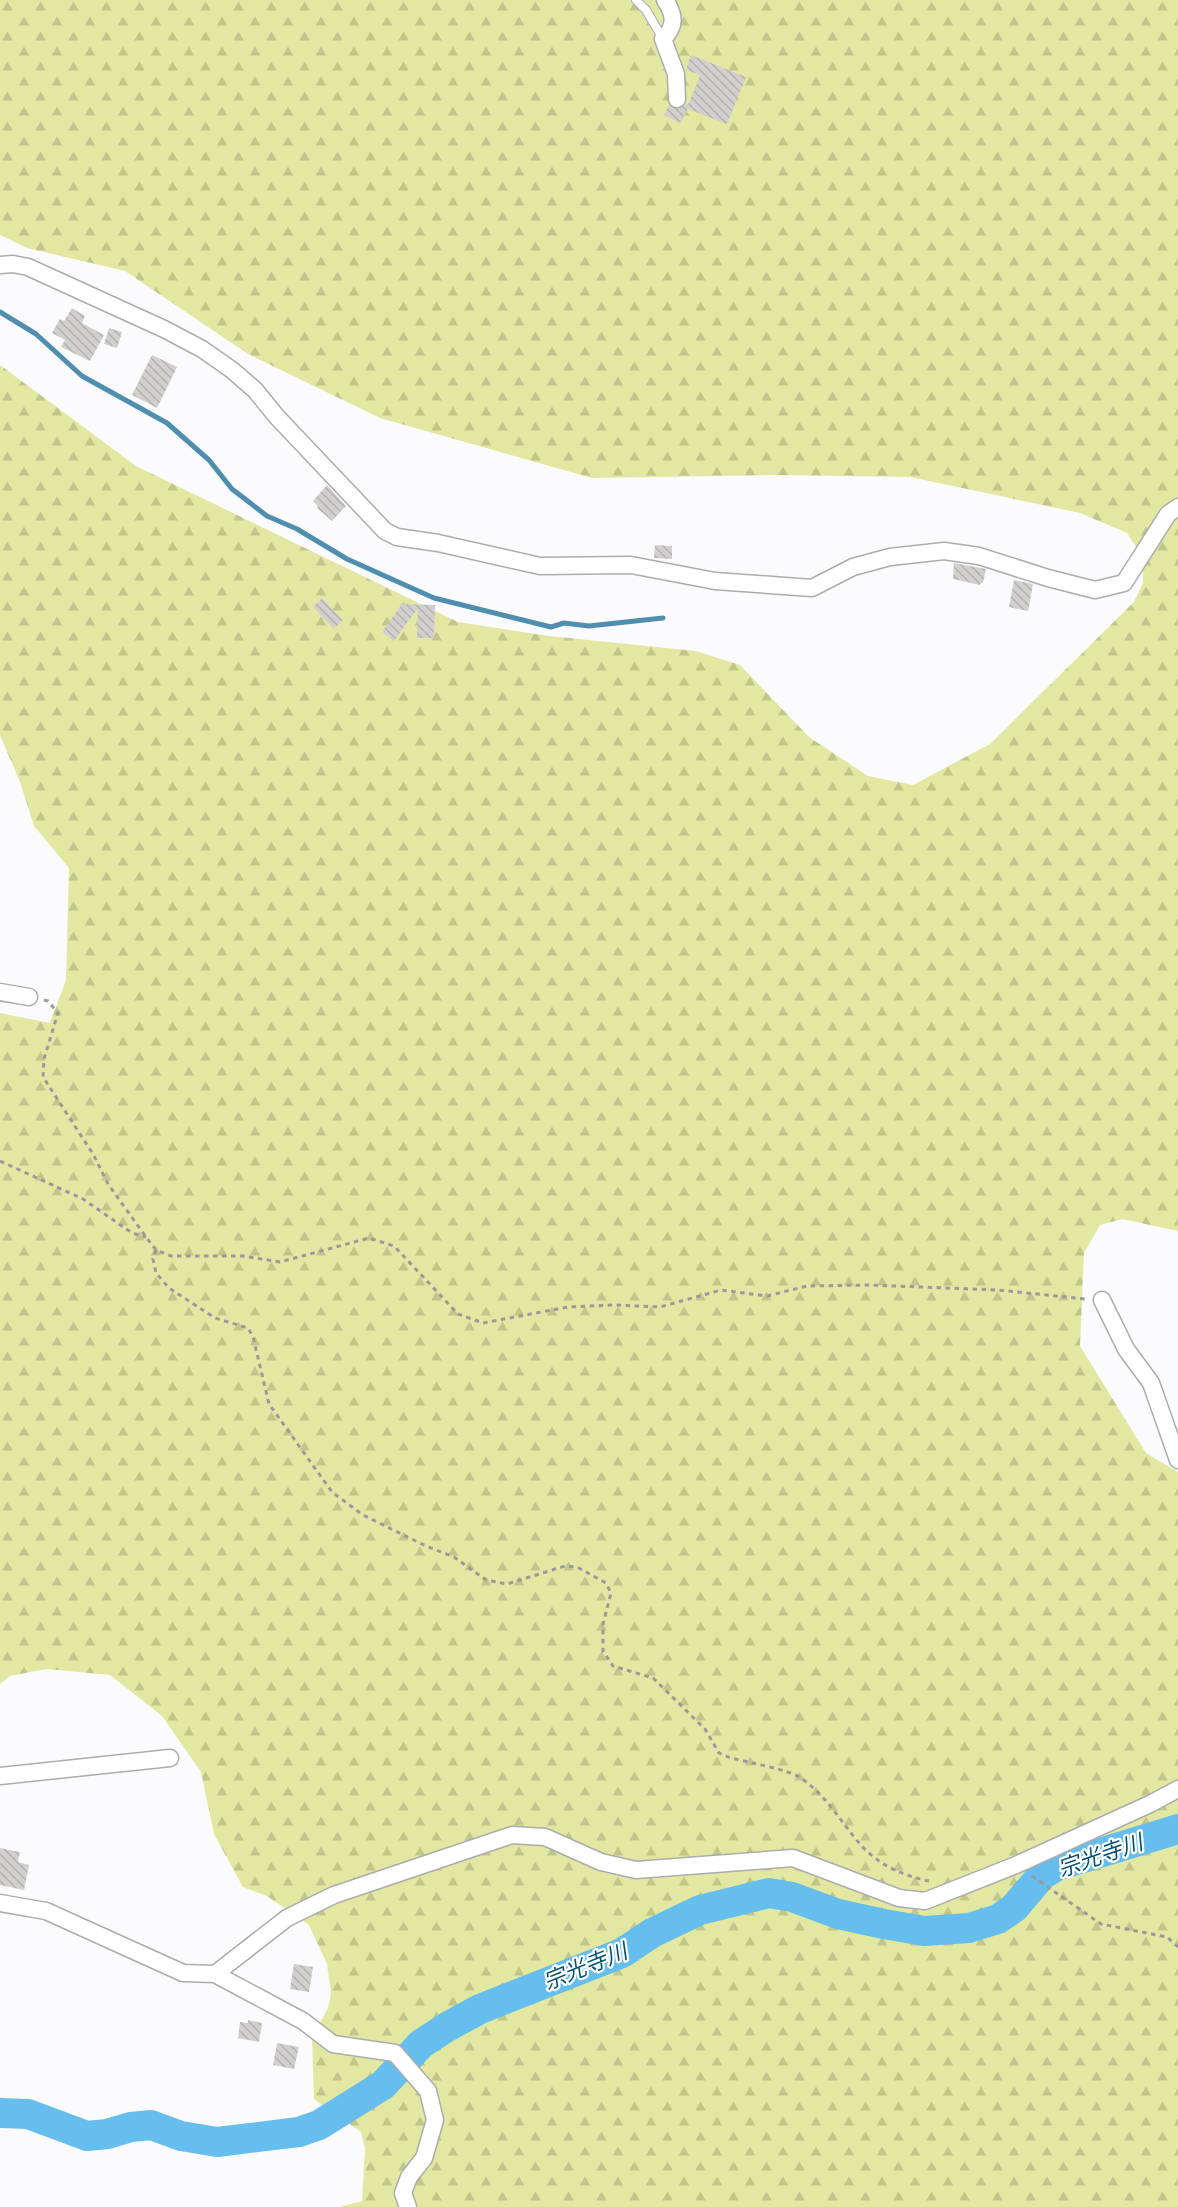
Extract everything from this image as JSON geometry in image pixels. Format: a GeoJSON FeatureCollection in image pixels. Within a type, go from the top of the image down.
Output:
{"type":"FeatureCollection","features":[{"type":"Feature","properties":{"kind":"street"},"geometry":{"type":"LineString","coordinates":[[665,0],[673,14],[672,27],[663,39],[676,74],[676,99]]}},
{"type":"Feature","properties":{"kind":"street"},"geometry":{"type":"LineString","coordinates":[[0,265],[13,264],[28,267],[164,329],[202,349],[255,390],[277,417],[385,531],[397,537],[438,543],[540,566],[631,565],[715,581],[812,588],[853,567],[890,557],[944,551],[979,556],[1095,590],[1124,583],[1168,514],[1178,507]]}},
{"type":"Feature","properties":{"kind":"street"},"geometry":{"type":"LineString","coordinates":[[0,992],[29,997]]}},
{"type":"Feature","properties":{"kind":"street"},"geometry":{"type":"LineString","coordinates":[[1102,1300],[1126,1349],[1151,1383],[1178,1460]]}},
{"type":"Feature","properties":{"kind":"street"},"geometry":{"type":"LineString","coordinates":[[0,1776],[170,1758]]}},
{"type":"Feature","properties":{"kind":"street"},"geometry":{"type":"LineString","coordinates":[[215,1974],[287,1917],[334,1895],[512,1835],[545,1837],[601,1862],[636,1870],[793,1857],[899,1898],[925,1901],[1016,1865],[1178,1789]]}},
{"type":"Feature","properties":{"kind":"street"},"geometry":{"type":"LineString","coordinates":[[0,1903],[46,1911],[183,1973],[215,1974],[303,2021],[333,2044],[395,2054],[428,2091],[435,2120],[424,2158],[409,2177],[403,2193],[408,2207]]}},
{"type":"Feature","properties":{"kind":"lane"},"geometry":{"type":"LineString","coordinates":[[636,0],[646,10],[663,39]]}},
{"type":"Feature","properties":{"kind":"path"},"geometry":{"type":"LineString","coordinates":[[29,997],[48,1001],[58,1013],[44,1059],[43,1077],[93,1154],[108,1184],[156,1250],[171,1256],[243,1256],[280,1262],[369,1238],[394,1246],[458,1314],[483,1323],[568,1307],[614,1305],[660,1307],[721,1290],[767,1296],[807,1286],[869,1285],[998,1290],[1102,1300]]}},
{"type":"Feature","properties":{"kind":"path"},"geometry":{"type":"LineString","coordinates":[[0,1161],[83,1199],[132,1233],[146,1237]]}},
{"type":"Feature","properties":{"kind":"path"},"geometry":{"type":"LineString","coordinates":[[156,1250],[153,1259],[156,1273],[169,1288],[215,1318],[248,1328],[253,1337],[269,1404],[332,1492],[363,1515],[454,1557],[486,1580],[507,1584],[565,1566],[577,1567],[606,1583],[611,1593],[603,1624],[603,1651],[613,1666],[653,1678],[705,1729],[718,1753],[798,1776],[826,1798],[856,1840],[882,1863],[906,1876],[933,1881]]}},
{"type":"Feature","properties":{"kind":"path"},"geometry":{"type":"LineString","coordinates":[[1016,1865],[1101,1924],[1167,1937],[1178,1947]]}},
{"type":"Feature","properties":{"kind":"green space"},"geometry":{"type":"Polygon","coordinates":[[[0,0],[1178,0],[1178,1231],[1122,1219],[1100,1225],[1084,1253],[1080,1346],[1146,1453],[1178,1472],[1178,2207],[339,2207],[362,2201],[365,2149],[361,2132],[314,2099],[312,2038],[328,2008],[331,1993],[327,1964],[309,1925],[267,1896],[243,1887],[214,1834],[201,1772],[162,1716],[110,1675],[46,1669],[10,1676],[0,1684],[0,1013],[50,1023],[66,980],[69,868],[34,826],[20,782],[0,735],[0,365],[136,466],[458,622],[549,636],[696,651],[740,665],[809,737],[868,776],[913,785],[990,744],[1134,602],[1143,583],[1143,557],[1127,533],[1080,513],[910,477],[775,475],[592,478],[380,418],[248,354],[125,271],[27,248],[0,235],[0,0]]]}},
{"type":"Feature","properties":{"kind":"building"},"geometry":{"type":"Polygon","coordinates":[[[691,55],[746,77],[727,124],[688,109],[680,123],[664,115],[669,105],[678,109],[689,103],[700,75],[686,70],[691,55]]]}},
{"type":"Feature","properties":{"kind":"building"},"geometry":{"type":"Polygon","coordinates":[[[72,308],[85,316],[82,323],[104,335],[90,361],[61,347],[65,340],[52,333],[60,319],[64,321],[72,308]]]}},
{"type":"Feature","properties":{"kind":"building"},"geometry":{"type":"Polygon","coordinates":[[[109,328],[122,332],[117,348],[104,344],[109,328]]]}},
{"type":"Feature","properties":{"kind":"building"},"geometry":{"type":"Polygon","coordinates":[[[152,355],[177,367],[157,408],[132,395],[152,355]]]}},
{"type":"Feature","properties":{"kind":"building"},"geometry":{"type":"Polygon","coordinates":[[[327,485],[346,506],[332,521],[317,508],[318,506],[313,501],[327,485]]]}},
{"type":"Feature","properties":{"kind":"building"},"geometry":{"type":"Polygon","coordinates":[[[655,545],[672,546],[672,559],[654,558],[655,545]]]}},
{"type":"Feature","properties":{"kind":"building"},"geometry":{"type":"Polygon","coordinates":[[[954,563],[986,569],[983,583],[980,585],[953,579],[954,563]]]}},
{"type":"Feature","properties":{"kind":"building"},"geometry":{"type":"Polygon","coordinates":[[[1014,580],[1033,584],[1028,611],[1009,607],[1014,580]]]}},
{"type":"Feature","properties":{"kind":"building"},"geometry":{"type":"Polygon","coordinates":[[[322,598],[343,620],[334,629],[313,607],[322,598]]]}},
{"type":"Feature","properties":{"kind":"building"},"geometry":{"type":"Polygon","coordinates":[[[402,604],[435,605],[434,638],[417,638],[418,608],[394,641],[382,632],[402,604]]]}},
{"type":"Feature","properties":{"kind":"building"},"geometry":{"type":"Polygon","coordinates":[[[0,1848],[20,1852],[18,1862],[29,1865],[24,1890],[0,1885],[0,1848]]]}},
{"type":"Feature","properties":{"kind":"building"},"geometry":{"type":"Polygon","coordinates":[[[294,1964],[313,1967],[309,1992],[290,1989],[294,1964]]]}},
{"type":"Feature","properties":{"kind":"building"},"geometry":{"type":"Polygon","coordinates":[[[248,2020],[262,2023],[259,2042],[238,2038],[240,2022],[248,2023],[248,2020]]]}},
{"type":"Feature","properties":{"kind":"building"},"geometry":{"type":"Polygon","coordinates":[[[277,2043],[299,2047],[294,2069],[273,2065],[277,2043]]]}},
{"type":"Feature","properties":{"kind":"waterway"},"geometry":{"type":"LineString","coordinates":[[0,312],[36,334],[82,376],[167,423],[209,460],[232,489],[267,516],[297,529],[347,559],[434,598],[551,627],[564,623],[589,626],[663,618]]}},
{"type":"Feature","properties":{"kind":"waterway","name":"宗光寺川"},"geometry":{"type":"LineString","coordinates":[[0,2113],[28,2114],[87,2136],[151,2125],[181,2136],[217,2142],[299,2132],[319,2125],[383,2085],[421,2044],[447,2027],[480,2009],[622,1953],[652,1933],[700,1910],[769,1893],[792,1897],[838,1914],[884,1924],[924,1931],[969,1928],[998,1919],[1014,1908],[1042,1875],[1057,1866],[1178,1829]]}}]}
